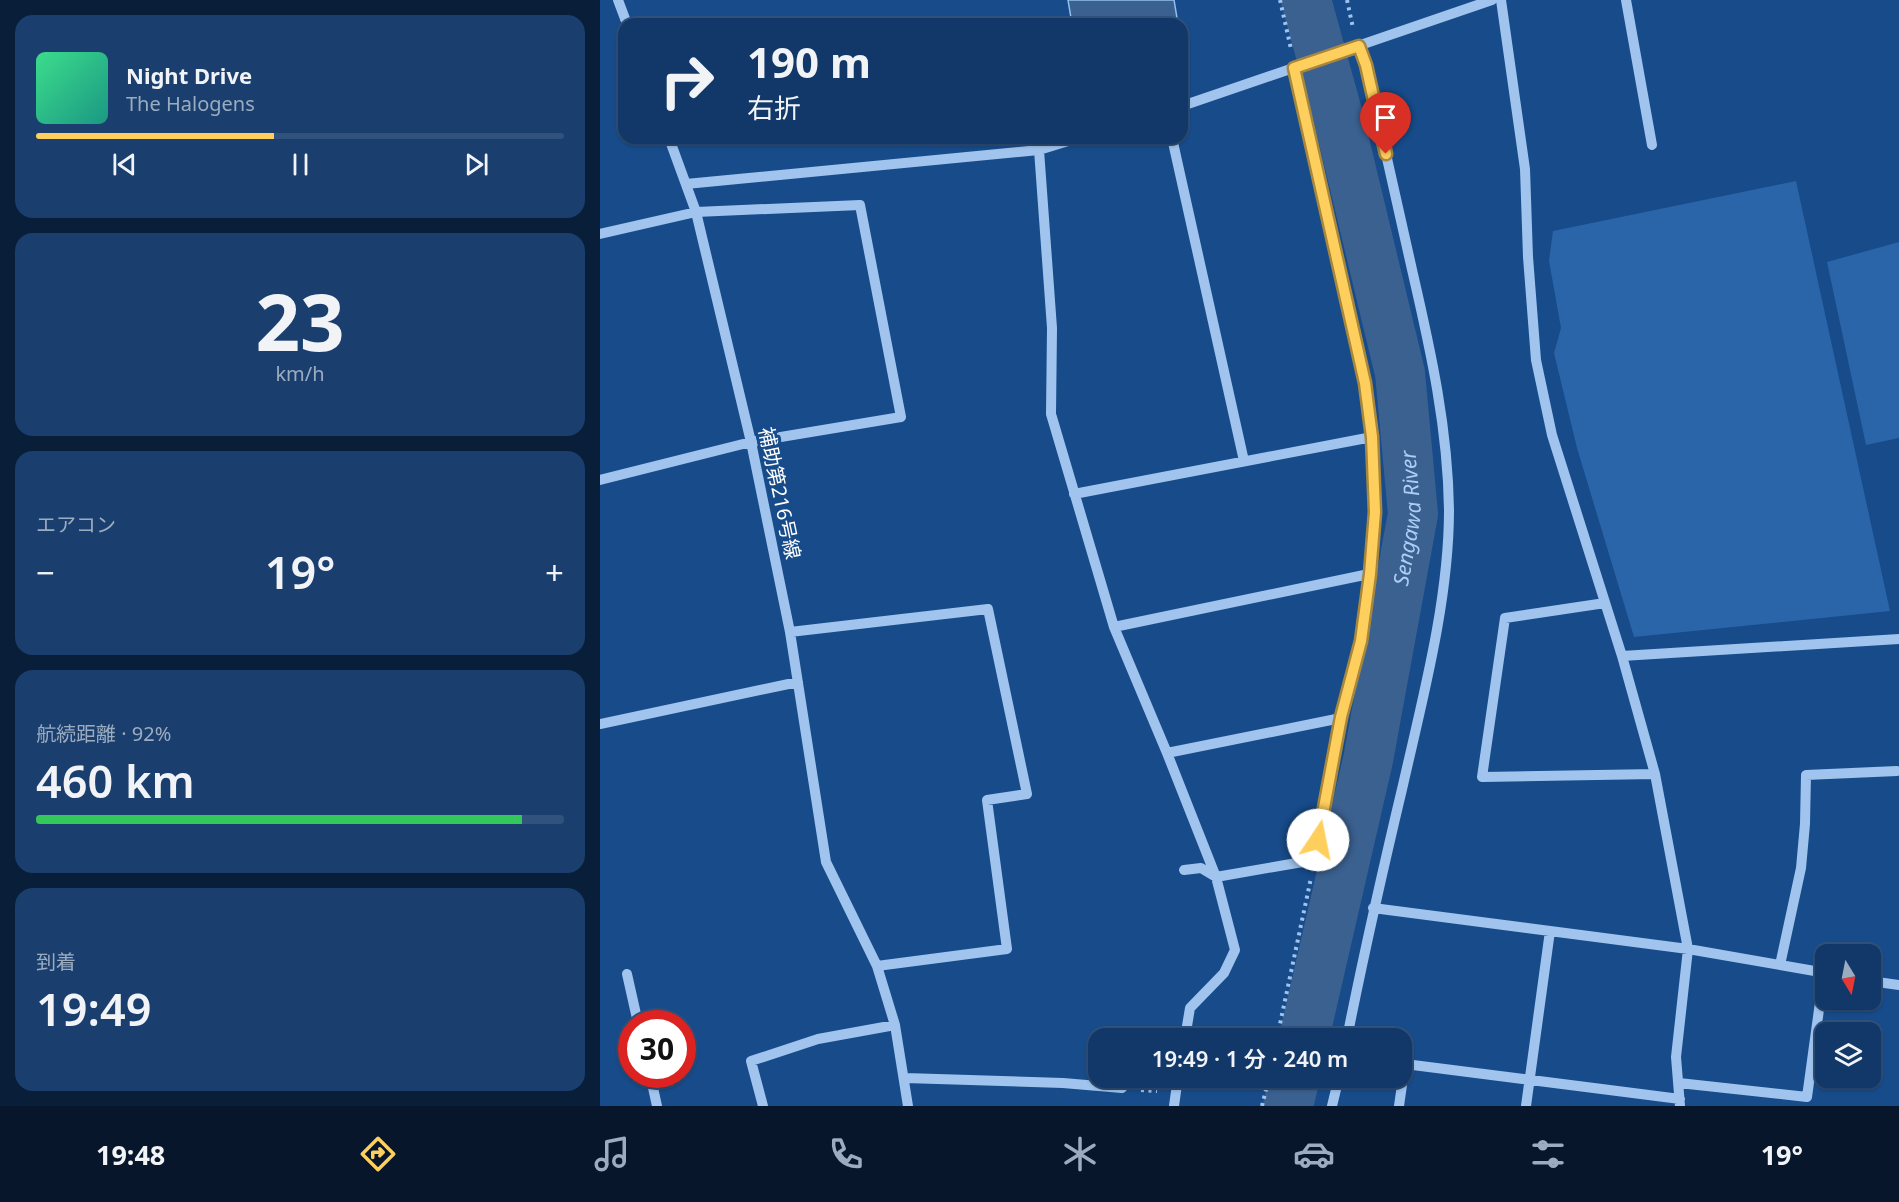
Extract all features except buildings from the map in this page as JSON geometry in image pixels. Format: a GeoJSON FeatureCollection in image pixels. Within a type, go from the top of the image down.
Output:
{"type":"FeatureCollection","features":[{"type":"Feature","properties":{"kind":"street"},"geometry":{"type":"LineString","coordinates":[[618,0],[625,18]]}},
{"type":"Feature","properties":{"kind":"street"},"geometry":{"type":"LineString","coordinates":[[1188,104],[1492,0]]}},
{"type":"Feature","properties":{"kind":"street"},"geometry":{"type":"LineString","coordinates":[[1399,1106],[1405,1064],[1680,1102],[1676,1057],[1688,950],[1655,774],[1622,656],[1552,435],[1536,360],[1528,257],[1526,170],[1501,0]]}},
{"type":"Feature","properties":{"kind":"street"},"geometry":{"type":"LineString","coordinates":[[1626,0],[1653,145]]}},
{"type":"Feature","properties":{"kind":"street"},"geometry":{"type":"LineString","coordinates":[[1349,1028],[1373,908],[1413,741],[1441,606],[1449,511],[1446,443],[1437,379],[1366,65],[1356,47]]}},
{"type":"Feature","properties":{"kind":"street"},"geometry":{"type":"LineString","coordinates":[[1184,870],[1201,868],[1216,877],[1314,860],[1341,717],[1361,641],[1375,512],[1372,437],[1365,383],[1297,66]]}},
{"type":"Feature","properties":{"kind":"street","name":"補助第216号線"},"geometry":{"type":"LineString","coordinates":[[671,144],[696,212],[751,442],[790,632],[826,862],[877,966],[895,1025],[908,1106]]}},
{"type":"Feature","properties":{"kind":"street"},"geometry":{"type":"LineString","coordinates":[[686,184],[1039,150],[1058,144]]}},
{"type":"Feature","properties":{"kind":"street"},"geometry":{"type":"LineString","coordinates":[[1173,144],[1244,461]]}},
{"type":"Feature","properties":{"kind":"street"},"geometry":{"type":"LineString","coordinates":[[1039,150],[1052,328],[1051,414],[1114,627],[1216,877],[1235,951],[1224,973],[1190,1008],[1187,1028]]}},
{"type":"Feature","properties":{"kind":"street"},"geometry":{"type":"LineString","coordinates":[[600,234],[696,212],[860,205],[901,417],[751,442],[600,480]]}},
{"type":"Feature","properties":{"kind":"street"},"geometry":{"type":"LineString","coordinates":[[1074,494],[1372,437]]}},
{"type":"Feature","properties":{"kind":"street"},"geometry":{"type":"LineString","coordinates":[[1114,627],[1370,574]]}},
{"type":"Feature","properties":{"kind":"street"},"geometry":{"type":"LineString","coordinates":[[1605,603],[1505,618],[1482,777],[1655,774]]}},
{"type":"Feature","properties":{"kind":"street"},"geometry":{"type":"LineString","coordinates":[[790,632],[988,609],[1027,794],[987,800],[1006,949],[877,966]]}},
{"type":"Feature","properties":{"kind":"street"},"geometry":{"type":"LineString","coordinates":[[1622,656],[1899,639]]}},
{"type":"Feature","properties":{"kind":"street"},"geometry":{"type":"LineString","coordinates":[[600,724],[798,682]]}},
{"type":"Feature","properties":{"kind":"street"},"geometry":{"type":"LineString","coordinates":[[1167,753],[1341,717]]}},
{"type":"Feature","properties":{"kind":"street"},"geometry":{"type":"LineString","coordinates":[[1780,965],[1801,868],[1806,775],[1897,771]]}},
{"type":"Feature","properties":{"kind":"street"},"geometry":{"type":"LineString","coordinates":[[1373,908],[1688,950],[1815,971]]}},
{"type":"Feature","properties":{"kind":"street"},"geometry":{"type":"LineString","coordinates":[[1526,1106],[1550,931]]}},
{"type":"Feature","properties":{"kind":"street"},"geometry":{"type":"LineString","coordinates":[[627,974],[635,1010]]}},
{"type":"Feature","properties":{"kind":"street"},"geometry":{"type":"LineString","coordinates":[[1881,983],[1899,985]]}},
{"type":"Feature","properties":{"kind":"street"},"geometry":{"type":"LineString","coordinates":[[1679,1083],[1807,1097],[1820,1010]]}},
{"type":"Feature","properties":{"kind":"street"},"geometry":{"type":"LineString","coordinates":[[763,1106],[751,1061],[818,1039],[895,1025]]}},
{"type":"Feature","properties":{"kind":"street"},"geometry":{"type":"LineString","coordinates":[[905,1078],[1088,1085]]}},
{"type":"Feature","properties":{"kind":"street"},"geometry":{"type":"LineString","coordinates":[[653,1088],[657,1106]]}},
{"type":"Feature","properties":{"kind":"street"},"geometry":{"type":"LineString","coordinates":[[1173,1106],[1177,1088]]}},
{"type":"Feature","properties":{"kind":"street"},"geometry":{"type":"LineString","coordinates":[[1332,1106],[1336,1088]]}},
{"type":"Feature","properties":{"kind":"path"},"geometry":{"type":"LineString","coordinates":[[1280,0],[1297,66]]}},
{"type":"Feature","properties":{"kind":"path"},"geometry":{"type":"LineString","coordinates":[[1347,0],[1356,47]]}},
{"type":"Feature","properties":{"kind":"path"},"geometry":{"type":"LineString","coordinates":[[1279,1028],[1314,860]]}},
{"type":"Feature","properties":{"kind":"path"},"geometry":{"type":"LineString","coordinates":[[1122,1088],[1176,1093]]}},
{"type":"Feature","properties":{"kind":"path"},"geometry":{"type":"LineString","coordinates":[[1262,1106],[1266,1088]]}},
{"type":"Feature","properties":{"kind":"shaded area"},"geometry":{"type":"Polygon","coordinates":[[[1068,0],[1174,0],[1177,18],[1071,18],[1068,0]]]}},
{"type":"Feature","properties":{"kind":"shaded area"},"geometry":{"type":"Polygon","coordinates":[[[1796,181],[1890,611],[1634,637],[1577,448],[1554,353],[1561,328],[1549,261],[1553,231],[1796,181]]]}},
{"type":"Feature","properties":{"kind":"shaded area"},"geometry":{"type":"Polygon","coordinates":[[[1899,242],[1899,438],[1866,445],[1827,262],[1899,242]]]}},
{"type":"Feature","properties":{"kind":"waterway","name":"Sengawa River"},"geometry":{"type":"LineString","coordinates":[[1306,0],[1338,116],[1400,373],[1413,514],[1368,760],[1306,1028]]}},
{"type":"Feature","properties":{"kind":"waterway","name":"Sengawa River"},"geometry":{"type":"LineString","coordinates":[[1288,1106],[1292,1088]]}},
{"type":"Feature","properties":{"kind":"route"},"geometry":{"type":"LineString","coordinates":[[1318,840],[1341,717],[1361,641],[1375,512],[1372,437],[1365,383],[1294,68],[1359,46],[1366,65],[1386,154]]}}]}
